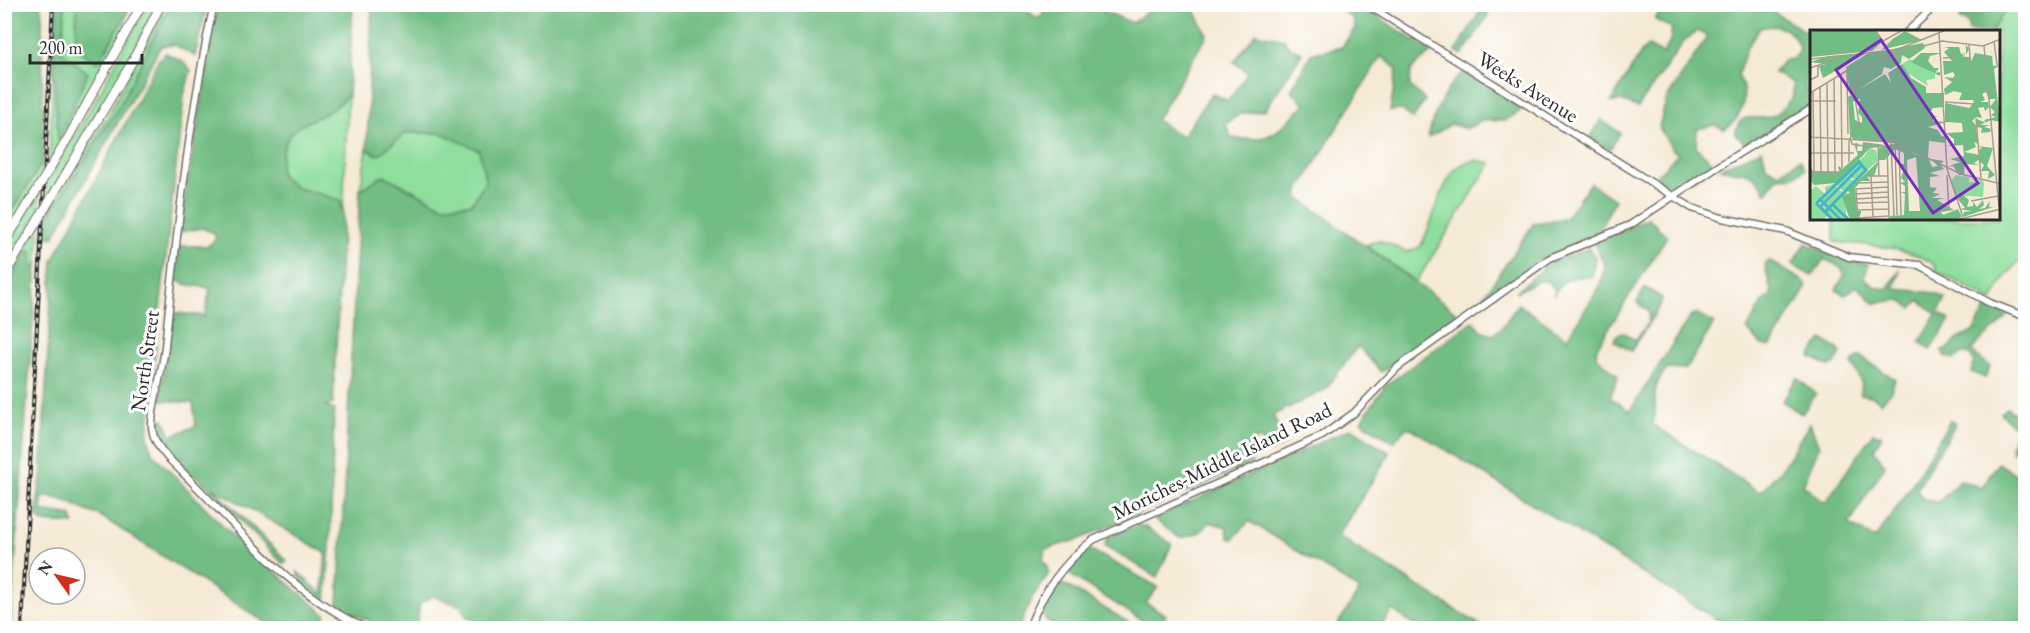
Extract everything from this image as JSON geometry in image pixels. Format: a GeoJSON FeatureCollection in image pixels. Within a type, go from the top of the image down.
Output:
{"type":"FeatureCollection","features":[{"type":"Feature","properties":{"kind":"highway"},"geometry":{"type":"LineString","coordinates":[[4,243],[68,138],[142,4]]}},
{"type":"Feature","properties":{"kind":"highway"},"geometry":{"type":"LineString","coordinates":[[4,276],[122,79],[161,4]]}},
{"type":"Feature","properties":{"kind":"street","name":"North Street"},"geometry":{"type":"LineString","coordinates":[[214,4],[189,130],[163,366],[152,420],[153,435],[168,458],[302,589],[328,609],[366,628]]}},
{"type":"Feature","properties":{"kind":"street","name":"Weeks Avenue"},"geometry":{"type":"LineString","coordinates":[[1366,4],[1701,212],[1786,231],[1849,257],[1919,265],[1990,303],[2025,317]]}},
{"type":"Feature","properties":{"kind":"street"},"geometry":{"type":"LineString","coordinates":[[1909,30],[1937,4]]}},
{"type":"Feature","properties":{"kind":"street","name":"Moriches-Middle Island Road"},"geometry":{"type":"LineString","coordinates":[[1029,628],[1045,593],[1072,559],[1093,540],[1322,436],[1354,413],[1398,367],[1498,298],[1550,258],[1630,225],[1810,111]]}},
{"type":"Feature","properties":{"kind":"green space"},"geometry":{"type":"Polygon","coordinates":[[[9,4],[39,5],[42,10],[43,161],[5,223],[4,7],[9,4]]]}},
{"type":"Feature","properties":{"kind":"green space"},"geometry":{"type":"Polygon","coordinates":[[[1016,4],[1039,19],[1048,5],[1090,5],[1132,23],[1156,5],[1199,5],[1196,13],[1207,35],[1156,120],[1182,137],[1212,93],[1228,101],[1248,73],[1234,62],[1256,33],[1284,39],[1288,46],[1302,53],[1265,110],[1240,114],[1226,124],[1231,138],[1265,137],[1288,122],[1305,104],[1291,90],[1311,54],[1342,47],[1355,28],[1353,19],[1338,8],[1341,5],[1359,5],[1432,51],[1411,70],[1410,86],[1425,100],[1413,119],[1402,110],[1390,111],[1397,69],[1381,56],[1300,188],[1298,197],[1457,313],[1454,320],[1381,372],[1358,346],[1325,390],[1273,415],[1286,444],[1271,452],[1259,438],[1247,447],[1252,463],[1080,539],[1046,549],[1043,560],[1048,567],[1048,575],[1033,596],[1019,628],[486,628],[466,616],[461,606],[433,596],[420,603],[416,628],[406,628],[376,622],[338,606],[360,190],[383,175],[442,206],[471,204],[486,181],[479,150],[441,133],[406,133],[378,155],[367,149],[372,5],[1016,4]]]}},
{"type":"Feature","properties":{"kind":"green space"},"geometry":{"type":"Polygon","coordinates":[[[56,5],[77,5],[76,48],[107,49],[130,6],[133,5],[126,15],[125,27],[49,164],[56,5]]]}},
{"type":"Feature","properties":{"kind":"green space"},"geometry":{"type":"Polygon","coordinates":[[[56,5],[65,5],[62,52],[88,73],[58,141],[53,56],[56,5]]]}},
{"type":"Feature","properties":{"kind":"green space"},"geometry":{"type":"Polygon","coordinates":[[[77,5],[131,5],[98,63],[75,48],[77,5]]]}},
{"type":"Feature","properties":{"kind":"green space"},"geometry":{"type":"Polygon","coordinates":[[[147,5],[156,5],[124,70],[46,200],[47,182],[147,5]]]}},
{"type":"Feature","properties":{"kind":"green space"},"geometry":{"type":"Polygon","coordinates":[[[166,5],[170,5],[120,105],[44,223],[44,217],[105,120],[166,5]]]}},
{"type":"Feature","properties":{"kind":"green space"},"geometry":{"type":"Polygon","coordinates":[[[170,5],[207,5],[195,56],[175,45],[161,46],[54,236],[43,240],[44,223],[120,105],[170,5]]]}},
{"type":"Feature","properties":{"kind":"green space"},"geometry":{"type":"Polygon","coordinates":[[[218,5],[353,5],[348,94],[337,106],[294,130],[287,139],[282,153],[280,174],[295,187],[340,200],[343,213],[333,404],[325,406],[334,410],[326,604],[302,584],[297,571],[322,594],[326,553],[212,487],[287,561],[283,564],[209,488],[183,466],[165,444],[158,421],[164,419],[171,436],[196,426],[193,403],[160,400],[172,316],[176,313],[205,316],[210,288],[184,284],[176,280],[179,246],[208,246],[216,239],[214,233],[202,228],[181,232],[181,221],[218,5]]]}},
{"type":"Feature","properties":{"kind":"green space"},"geometry":{"type":"Polygon","coordinates":[[[1484,5],[1490,5],[1487,17],[1462,55],[1456,51],[1484,5]]]}},
{"type":"Feature","properties":{"kind":"green space"},"geometry":{"type":"Polygon","coordinates":[[[1663,5],[1762,5],[1810,34],[1810,67],[1805,77],[1806,90],[1810,92],[1810,105],[1747,144],[1735,135],[1740,121],[1775,115],[1793,96],[1793,83],[1774,73],[1783,60],[1793,59],[1799,50],[1797,43],[1790,33],[1779,27],[1760,28],[1747,47],[1738,74],[1744,97],[1740,112],[1724,129],[1715,125],[1697,129],[1696,147],[1713,163],[1696,178],[1671,187],[1659,180],[1657,175],[1678,154],[1672,149],[1659,127],[1666,100],[1707,37],[1698,31],[1685,40],[1638,107],[1621,101],[1611,102],[1642,51],[1648,46],[1663,54],[1670,42],[1672,28],[1655,20],[1663,5]]]}},
{"type":"Feature","properties":{"kind":"green space"},"geometry":{"type":"Polygon","coordinates":[[[1955,5],[1963,5],[1972,14],[1980,14],[1987,5],[2009,5],[1992,30],[1969,30],[1968,22],[1960,20],[1962,13],[1955,5]]]}},
{"type":"Feature","properties":{"kind":"green space"},"geometry":{"type":"Polygon","coordinates":[[[2009,5],[2025,5],[2025,255],[2005,277],[1992,301],[1935,270],[1936,266],[1914,254],[1901,250],[1834,242],[1834,220],[2000,220],[2000,30],[1992,30],[2009,5]]]}},
{"type":"Feature","properties":{"kind":"green space"},"geometry":{"type":"Polygon","coordinates":[[[166,53],[182,61],[191,70],[184,95],[153,373],[148,436],[152,453],[235,538],[325,614],[325,628],[274,628],[99,515],[63,500],[42,498],[42,511],[72,516],[74,524],[43,522],[36,515],[41,478],[53,261],[159,59],[166,53]]]}},
{"type":"Feature","properties":{"kind":"green space"},"geometry":{"type":"Polygon","coordinates":[[[1465,71],[1523,109],[1505,121],[1484,120],[1466,129],[1451,124],[1428,138],[1441,102],[1451,85],[1465,71]]]}},
{"type":"Feature","properties":{"kind":"green space"},"geometry":{"type":"Polygon","coordinates":[[[348,94],[343,213],[340,200],[295,187],[280,173],[282,153],[287,139],[294,130],[337,106],[348,94]]]}},
{"type":"Feature","properties":{"kind":"green space"},"geometry":{"type":"Polygon","coordinates":[[[1601,120],[1620,133],[1610,149],[1590,138],[1601,120]]]}},
{"type":"Feature","properties":{"kind":"green space"},"geometry":{"type":"Polygon","coordinates":[[[406,133],[441,133],[479,150],[486,181],[471,204],[443,206],[384,175],[360,190],[367,149],[378,155],[406,133]]]}},
{"type":"Feature","properties":{"kind":"green space"},"geometry":{"type":"Polygon","coordinates":[[[1762,149],[1766,166],[1779,173],[1800,159],[1805,169],[1794,176],[1778,177],[1766,193],[1757,179],[1747,173],[1720,168],[1762,149]]]}},
{"type":"Feature","properties":{"kind":"green space"},"geometry":{"type":"Polygon","coordinates":[[[1475,160],[1491,163],[1416,282],[1366,245],[1379,240],[1407,252],[1420,247],[1448,180],[1461,165],[1475,160]]]}},
{"type":"Feature","properties":{"kind":"green space"},"geometry":{"type":"Polygon","coordinates":[[[43,161],[43,174],[5,235],[5,223],[43,161]]]}},
{"type":"Feature","properties":{"kind":"green space"},"geometry":{"type":"Polygon","coordinates":[[[1590,183],[1615,200],[1597,234],[1533,263],[1486,301],[1484,296],[1534,223],[1566,218],[1590,183]]]}},
{"type":"Feature","properties":{"kind":"green space"},"geometry":{"type":"Polygon","coordinates":[[[40,192],[39,211],[5,268],[5,250],[40,192]]]}},
{"type":"Feature","properties":{"kind":"green space"},"geometry":{"type":"Polygon","coordinates":[[[1648,218],[1667,236],[1597,347],[1596,356],[1618,376],[1610,398],[1630,411],[1691,315],[1696,314],[1714,323],[1686,369],[1667,368],[1661,377],[1655,390],[1653,425],[1760,492],[1780,471],[1810,423],[1819,447],[1803,485],[1825,503],[1873,433],[1882,435],[1874,450],[1885,465],[1849,524],[1875,539],[1907,493],[1950,421],[1956,423],[1917,488],[1918,492],[1925,499],[1939,502],[1960,480],[1982,488],[1998,463],[2025,480],[2025,628],[1730,628],[1411,428],[1406,428],[1393,442],[1361,421],[1385,386],[1473,321],[1483,332],[1493,335],[1501,329],[1518,304],[1567,338],[1599,288],[1605,266],[1595,244],[1648,218]]]}},
{"type":"Feature","properties":{"kind":"green space"},"geometry":{"type":"Polygon","coordinates":[[[40,224],[37,267],[32,265],[32,252],[23,258],[5,292],[5,285],[40,224]]]}},
{"type":"Feature","properties":{"kind":"green space"},"geometry":{"type":"Polygon","coordinates":[[[1806,243],[1835,256],[1868,264],[1865,278],[1875,287],[1887,289],[1900,270],[1894,288],[1934,293],[1946,299],[1938,312],[1950,320],[1930,350],[1920,342],[1936,314],[1919,300],[1912,309],[1901,300],[1874,303],[1857,286],[1845,295],[1836,290],[1844,275],[1841,267],[1824,259],[1812,276],[1792,265],[1806,243]]]}},
{"type":"Feature","properties":{"kind":"green space"},"geometry":{"type":"Polygon","coordinates":[[[1589,248],[1595,257],[1592,277],[1569,279],[1560,285],[1553,296],[1555,289],[1547,281],[1538,281],[1516,292],[1548,264],[1589,248]]]}},
{"type":"Feature","properties":{"kind":"green space"},"geometry":{"type":"Polygon","coordinates":[[[28,250],[32,252],[32,265],[37,267],[10,628],[5,628],[5,292],[28,250]]]}},
{"type":"Feature","properties":{"kind":"green space"},"geometry":{"type":"Polygon","coordinates":[[[1770,261],[1806,283],[1806,288],[1770,347],[1762,345],[1747,330],[1761,304],[1771,295],[1765,264],[1770,261]]]}},
{"type":"Feature","properties":{"kind":"green space"},"geometry":{"type":"Polygon","coordinates":[[[1645,288],[1662,298],[1661,304],[1631,351],[1614,341],[1616,336],[1622,332],[1635,340],[1648,323],[1649,312],[1637,302],[1645,288]]]}},
{"type":"Feature","properties":{"kind":"green space"},"geometry":{"type":"Polygon","coordinates":[[[1988,306],[2007,316],[1971,351],[1990,366],[1985,378],[1971,372],[1974,363],[1971,356],[1963,353],[1954,359],[1945,356],[1942,350],[1948,349],[1958,339],[1973,332],[1988,306]]]}},
{"type":"Feature","properties":{"kind":"green space"},"geometry":{"type":"Polygon","coordinates":[[[1822,339],[1839,350],[1841,354],[1834,365],[1829,366],[1810,357],[1822,339]]]}},
{"type":"Feature","properties":{"kind":"green space"},"geometry":{"type":"Polygon","coordinates":[[[1860,356],[1895,379],[1891,391],[1881,403],[1874,397],[1860,394],[1862,384],[1852,363],[1860,356]]]}},
{"type":"Feature","properties":{"kind":"green space"},"geometry":{"type":"Polygon","coordinates":[[[1797,378],[1816,394],[1802,414],[1782,401],[1797,378]]]}},
{"type":"Feature","properties":{"kind":"green space"},"geometry":{"type":"Polygon","coordinates":[[[2006,408],[2025,420],[2025,432],[2017,440],[2012,453],[2011,445],[2017,429],[2001,413],[2006,408]]]}},
{"type":"Feature","properties":{"kind":"green space"},"geometry":{"type":"Polygon","coordinates":[[[1351,428],[1390,453],[1339,537],[1485,628],[1419,628],[1392,610],[1380,628],[1335,628],[1360,590],[1249,521],[1233,539],[1228,538],[1227,527],[1209,522],[1200,532],[1180,538],[1154,519],[1351,428]]]}},
{"type":"Feature","properties":{"kind":"green space"},"geometry":{"type":"Polygon","coordinates":[[[1137,525],[1144,526],[1172,544],[1157,577],[1105,546],[1108,537],[1137,525]]]}},
{"type":"Feature","properties":{"kind":"green space"},"geometry":{"type":"Polygon","coordinates":[[[1089,549],[1158,587],[1146,603],[1166,615],[1158,627],[1154,628],[1069,574],[1069,569],[1089,549]]]}},
{"type":"Feature","properties":{"kind":"green space"},"geometry":{"type":"Polygon","coordinates":[[[1061,584],[1138,628],[1060,628],[1046,620],[1043,614],[1055,589],[1061,584]]]}},
{"type":"Feature","properties":{"kind":"railway"},"geometry":{"type":"LineString","coordinates":[[22,628],[53,4]]}}]}
